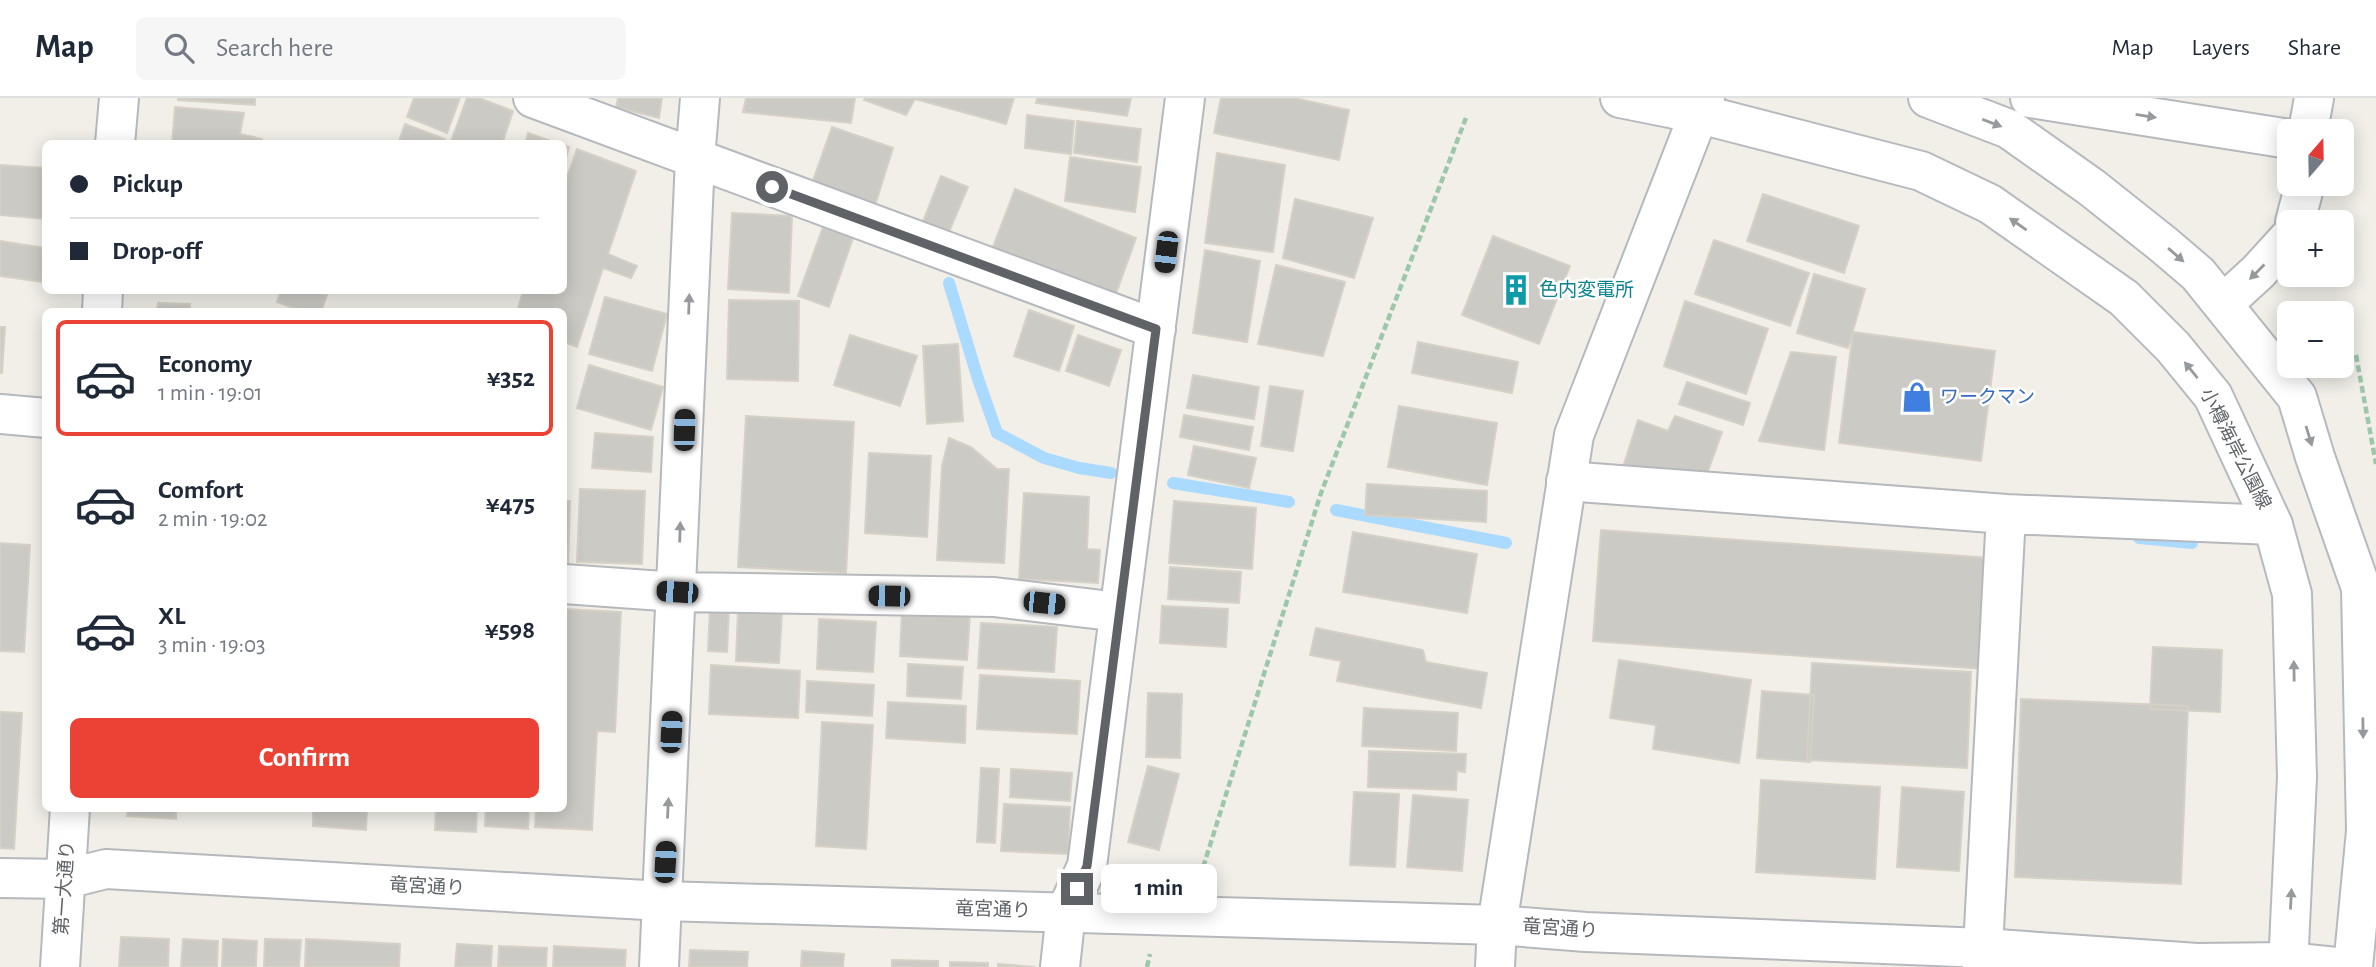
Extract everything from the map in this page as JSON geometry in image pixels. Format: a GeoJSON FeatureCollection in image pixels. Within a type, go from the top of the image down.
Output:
{"type":"FeatureCollection","features":[{"type":"Feature","properties":{"kind":"street"},"geometry":{"type":"LineString","coordinates":[[116,140],[119,98]]}},
{"type":"Feature","properties":{"kind":"street"},"geometry":{"type":"LineString","coordinates":[[533,98],[1156,329]]}},
{"type":"Feature","properties":{"kind":"street"},"geometry":{"type":"LineString","coordinates":[[659,967],[695,159],[700,98]]}},
{"type":"Feature","properties":{"kind":"street"},"geometry":{"type":"LineString","coordinates":[[1060,967],[1066,912],[1087,866],[1185,98]]}},
{"type":"Feature","properties":{"kind":"street","name":"小樽海岸公園線"},"geometry":{"type":"LineString","coordinates":[[1620,98],[1702,106],[1921,171],[1990,204],[2123,298],[2173,347],[2213,396],[2273,525],[2292,594],[2297,777],[2288,965]]}},
{"type":"Feature","properties":{"kind":"street"},"geometry":{"type":"LineString","coordinates":[[1928,98],[2009,129],[2091,187],[2164,245],[2198,274],[2297,397],[2361,588],[2365,831],[2353,967]]}},
{"type":"Feature","properties":{"kind":"street"},"geometry":{"type":"LineString","coordinates":[[2030,98],[2277,137]]}},
{"type":"Feature","properties":{"kind":"street"},"geometry":{"type":"LineString","coordinates":[[2310,119],[2314,98]]}},
{"type":"Feature","properties":{"kind":"street"},"geometry":{"type":"LineString","coordinates":[[1495,967],[1497,925],[1574,435],[1702,106]]}},
{"type":"Feature","properties":{"kind":"street"},"geometry":{"type":"LineString","coordinates":[[2223,304],[2277,251]]}},
{"type":"Feature","properties":{"kind":"street"},"geometry":{"type":"LineString","coordinates":[[0,414],[42,418]]}},
{"type":"Feature","properties":{"kind":"street"},"geometry":{"type":"LineString","coordinates":[[1566,481],[2006,514],[2273,525]]}},
{"type":"Feature","properties":{"kind":"street"},"geometry":{"type":"LineString","coordinates":[[1982,958],[2006,514]]}},
{"type":"Feature","properties":{"kind":"street"},"geometry":{"type":"LineString","coordinates":[[567,584],[677,592],[994,597],[1119,612]]}},
{"type":"Feature","properties":{"kind":"street","name":"第一大通り"},"geometry":{"type":"LineString","coordinates":[[60,967],[70,812]]}},
{"type":"Feature","properties":{"kind":"street","name":"竜宮通り"},"geometry":{"type":"LineString","coordinates":[[0,878],[66,879],[106,869],[663,901],[1497,925],[1982,958],[2336,967]]}},
{"type":"Feature","properties":{"kind":"path"},"geometry":{"type":"LineString","coordinates":[[1203,872],[1321,493],[1466,118]]}},
{"type":"Feature","properties":{"kind":"path"},"geometry":{"type":"LineString","coordinates":[[2357,355],[2376,464]]}},
{"type":"Feature","properties":{"kind":"building"},"geometry":{"type":"Polygon","coordinates":[[[255,98],[255,105],[178,100],[255,98]]]}},
{"type":"Feature","properties":{"kind":"building"},"geometry":{"type":"Polygon","coordinates":[[[414,98],[460,98],[447,133],[407,117],[414,98]]]}},
{"type":"Feature","properties":{"kind":"building"},"geometry":{"type":"Polygon","coordinates":[[[467,98],[479,98],[513,111],[503,140],[451,140],[467,98]]]}},
{"type":"Feature","properties":{"kind":"building"},"geometry":{"type":"Polygon","coordinates":[[[618,98],[662,98],[659,118],[616,107],[618,98]]]}},
{"type":"Feature","properties":{"kind":"building"},"geometry":{"type":"Polygon","coordinates":[[[746,98],[855,98],[851,123],[743,112],[746,98]]]}},
{"type":"Feature","properties":{"kind":"building"},"geometry":{"type":"Polygon","coordinates":[[[865,98],[1014,98],[1006,124],[915,99],[906,115],[864,100],[865,98]]]}},
{"type":"Feature","properties":{"kind":"building"},"geometry":{"type":"Polygon","coordinates":[[[1037,98],[1131,98],[1127,116],[1036,103],[1037,98]]]}},
{"type":"Feature","properties":{"kind":"building"},"geometry":{"type":"Polygon","coordinates":[[[1221,98],[1294,98],[1349,110],[1339,160],[1214,133],[1221,98]]]}},
{"type":"Feature","properties":{"kind":"building"},"geometry":{"type":"Polygon","coordinates":[[[175,107],[244,113],[240,134],[262,139],[262,140],[172,140],[175,107]]]}},
{"type":"Feature","properties":{"kind":"building"},"geometry":{"type":"Polygon","coordinates":[[[1027,115],[1074,121],[1071,154],[1025,148],[1027,115]]]}},
{"type":"Feature","properties":{"kind":"building"},"geometry":{"type":"Polygon","coordinates":[[[1077,121],[1141,129],[1137,162],[1074,153],[1077,121]]]}},
{"type":"Feature","properties":{"kind":"building"},"geometry":{"type":"Polygon","coordinates":[[[405,124],[445,139],[445,140],[399,140],[405,124]]]}},
{"type":"Feature","properties":{"kind":"building"},"geometry":{"type":"Polygon","coordinates":[[[832,127],[893,148],[873,212],[810,189],[832,127]]]}},
{"type":"Feature","properties":{"kind":"building"},"geometry":{"type":"Polygon","coordinates":[[[528,133],[548,140],[526,140],[528,133]]]}},
{"type":"Feature","properties":{"kind":"building"},"geometry":{"type":"Polygon","coordinates":[[[577,149],[636,171],[608,254],[637,266],[631,278],[603,268],[577,347],[567,343],[567,308],[518,308],[522,294],[567,294],[567,177],[577,149]]]}},
{"type":"Feature","properties":{"kind":"building"},"geometry":{"type":"Polygon","coordinates":[[[1217,153],[1285,165],[1273,252],[1205,243],[1217,153]]]}},
{"type":"Feature","properties":{"kind":"building"},"geometry":{"type":"Polygon","coordinates":[[[1070,157],[1141,167],[1135,212],[1065,201],[1070,157]]]}},
{"type":"Feature","properties":{"kind":"building"},"geometry":{"type":"Polygon","coordinates":[[[0,165],[42,168],[42,219],[0,215],[0,165]]]}},
{"type":"Feature","properties":{"kind":"building"},"geometry":{"type":"Polygon","coordinates":[[[941,176],[968,187],[946,239],[920,229],[941,176]]]}},
{"type":"Feature","properties":{"kind":"building"},"geometry":{"type":"Polygon","coordinates":[[[1015,189],[1136,238],[1113,302],[990,255],[1015,189]]]}},
{"type":"Feature","properties":{"kind":"building"},"geometry":{"type":"Polygon","coordinates":[[[1763,194],[1859,226],[1844,273],[1747,241],[1763,194]]]}},
{"type":"Feature","properties":{"kind":"building"},"geometry":{"type":"Polygon","coordinates":[[[1295,199],[1373,218],[1354,278],[1283,258],[1295,199]]]}},
{"type":"Feature","properties":{"kind":"building"},"geometry":{"type":"Polygon","coordinates":[[[732,213],[792,216],[789,293],[728,289],[732,213]]]}},
{"type":"Feature","properties":{"kind":"building"},"geometry":{"type":"Polygon","coordinates":[[[823,227],[853,238],[829,307],[798,296],[823,227]]]}},
{"type":"Feature","properties":{"kind":"building","name":"色内変電所"},"geometry":{"type":"Polygon","coordinates":[[[1493,236],[1570,266],[1539,344],[1462,315],[1493,236]]]}},
{"type":"Feature","properties":{"kind":"building"},"geometry":{"type":"Polygon","coordinates":[[[1714,240],[1809,273],[1790,326],[1695,294],[1714,240]]]}},
{"type":"Feature","properties":{"kind":"building"},"geometry":{"type":"Polygon","coordinates":[[[0,241],[42,247],[42,282],[0,276],[0,241]]]}},
{"type":"Feature","properties":{"kind":"building"},"geometry":{"type":"Polygon","coordinates":[[[1205,250],[1260,261],[1247,342],[1193,333],[1205,250]]]}},
{"type":"Feature","properties":{"kind":"building"},"geometry":{"type":"Polygon","coordinates":[[[1276,265],[1345,282],[1323,356],[1258,344],[1276,265]]]}},
{"type":"Feature","properties":{"kind":"building"},"geometry":{"type":"Polygon","coordinates":[[[1814,274],[1865,289],[1848,348],[1797,333],[1814,274]]]}},
{"type":"Feature","properties":{"kind":"building"},"geometry":{"type":"Polygon","coordinates":[[[280,294],[327,295],[322,308],[293,308],[277,302],[280,294]]]}},
{"type":"Feature","properties":{"kind":"building"},"geometry":{"type":"Polygon","coordinates":[[[605,297],[667,314],[652,371],[589,354],[605,297]]]}},
{"type":"Feature","properties":{"kind":"building"},"geometry":{"type":"Polygon","coordinates":[[[729,300],[799,301],[798,381],[727,379],[729,300]]]}},
{"type":"Feature","properties":{"kind":"building"},"geometry":{"type":"Polygon","coordinates":[[[1685,301],[1768,329],[1746,394],[1664,366],[1685,301]]]}},
{"type":"Feature","properties":{"kind":"building"},"geometry":{"type":"Polygon","coordinates":[[[158,303],[190,304],[190,308],[157,308],[158,303]]]}},
{"type":"Feature","properties":{"kind":"building"},"geometry":{"type":"Polygon","coordinates":[[[1029,310],[1074,326],[1059,371],[1014,356],[1029,310]]]}},
{"type":"Feature","properties":{"kind":"building"},"geometry":{"type":"Polygon","coordinates":[[[0,327],[5,327],[2,373],[0,373],[0,327]]]}},
{"type":"Feature","properties":{"kind":"building","name":"ワークマン"},"geometry":{"type":"Polygon","coordinates":[[[1853,332],[1995,351],[1981,461],[1839,443],[1853,332]]]}},
{"type":"Feature","properties":{"kind":"building"},"geometry":{"type":"Polygon","coordinates":[[[850,335],[917,356],[900,406],[834,385],[850,335]]]}},
{"type":"Feature","properties":{"kind":"building"},"geometry":{"type":"Polygon","coordinates":[[[1078,335],[1121,350],[1109,386],[1066,371],[1078,335]]]}},
{"type":"Feature","properties":{"kind":"building"},"geometry":{"type":"Polygon","coordinates":[[[1418,342],[1518,362],[1512,393],[1412,373],[1418,342]]]}},
{"type":"Feature","properties":{"kind":"building"},"geometry":{"type":"Polygon","coordinates":[[[958,344],[963,421],[927,424],[923,346],[958,344]]]}},
{"type":"Feature","properties":{"kind":"building"},"geometry":{"type":"Polygon","coordinates":[[[1791,352],[1836,357],[1824,450],[1759,441],[1791,352]]]}},
{"type":"Feature","properties":{"kind":"building"},"geometry":{"type":"Polygon","coordinates":[[[589,365],[663,387],[651,430],[577,408],[589,365]]]}},
{"type":"Feature","properties":{"kind":"building"},"geometry":{"type":"Polygon","coordinates":[[[1193,375],[1259,387],[1254,419],[1187,408],[1193,375]]]}},
{"type":"Feature","properties":{"kind":"building"},"geometry":{"type":"Polygon","coordinates":[[[1687,382],[1750,403],[1743,425],[1679,404],[1687,382]]]}},
{"type":"Feature","properties":{"kind":"building"},"geometry":{"type":"Polygon","coordinates":[[[1270,386],[1303,391],[1293,451],[1261,446],[1270,386]]]}},
{"type":"Feature","properties":{"kind":"building"},"geometry":{"type":"Polygon","coordinates":[[[1399,406],[1497,423],[1487,485],[1388,467],[1399,406]]]}},
{"type":"Feature","properties":{"kind":"building"},"geometry":{"type":"Polygon","coordinates":[[[1184,415],[1253,427],[1249,450],[1180,437],[1184,415]]]}},
{"type":"Feature","properties":{"kind":"building"},"geometry":{"type":"Polygon","coordinates":[[[746,416],[854,422],[846,573],[738,567],[746,416]]]}},
{"type":"Feature","properties":{"kind":"building"},"geometry":{"type":"Polygon","coordinates":[[[1675,416],[1722,432],[1707,474],[1623,467],[1638,420],[1668,431],[1675,416]]]}},
{"type":"Feature","properties":{"kind":"building"},"geometry":{"type":"Polygon","coordinates":[[[595,433],[653,437],[651,472],[592,468],[595,433]]]}},
{"type":"Feature","properties":{"kind":"building"},"geometry":{"type":"Polygon","coordinates":[[[949,438],[971,447],[997,469],[1009,469],[1004,563],[937,560],[942,466],[949,438]]]}},
{"type":"Feature","properties":{"kind":"building"},"geometry":{"type":"Polygon","coordinates":[[[1194,446],[1256,458],[1249,488],[1188,475],[1194,446]]]}},
{"type":"Feature","properties":{"kind":"building"},"geometry":{"type":"Polygon","coordinates":[[[869,453],[931,456],[927,537],[865,533],[869,453]]]}},
{"type":"Feature","properties":{"kind":"building"},"geometry":{"type":"Polygon","coordinates":[[[1367,484],[1487,491],[1486,522],[1365,515],[1367,484]]]}},
{"type":"Feature","properties":{"kind":"building"},"geometry":{"type":"Polygon","coordinates":[[[580,489],[645,491],[642,564],[577,562],[580,489]]]}},
{"type":"Feature","properties":{"kind":"building"},"geometry":{"type":"Polygon","coordinates":[[[1024,493],[1089,497],[1087,549],[1100,550],[1098,583],[1019,579],[1024,493]]]}},
{"type":"Feature","properties":{"kind":"building"},"geometry":{"type":"Polygon","coordinates":[[[567,501],[570,501],[568,565],[567,501]]]}},
{"type":"Feature","properties":{"kind":"building"},"geometry":{"type":"Polygon","coordinates":[[[1174,501],[1256,508],[1252,569],[1169,563],[1174,501]]]}},
{"type":"Feature","properties":{"kind":"building"},"geometry":{"type":"Polygon","coordinates":[[[1601,530],[1990,558],[1983,669],[1593,641],[1601,530]]]}},
{"type":"Feature","properties":{"kind":"building"},"geometry":{"type":"Polygon","coordinates":[[[1353,532],[1477,554],[1467,613],[1343,592],[1353,532]]]}},
{"type":"Feature","properties":{"kind":"building"},"geometry":{"type":"Polygon","coordinates":[[[0,543],[30,545],[24,652],[0,651],[0,543]]]}},
{"type":"Feature","properties":{"kind":"building"},"geometry":{"type":"Polygon","coordinates":[[[1170,567],[1241,572],[1239,603],[1168,599],[1170,567]]]}},
{"type":"Feature","properties":{"kind":"building"},"geometry":{"type":"Polygon","coordinates":[[[1162,606],[1228,609],[1226,647],[1160,643],[1162,606]]]}},
{"type":"Feature","properties":{"kind":"building"},"geometry":{"type":"Polygon","coordinates":[[[710,607],[729,608],[727,652],[708,651],[710,607]]]}},
{"type":"Feature","properties":{"kind":"building"},"geometry":{"type":"Polygon","coordinates":[[[567,609],[621,612],[615,732],[597,731],[592,830],[535,827],[536,812],[567,812],[567,609]]]}},
{"type":"Feature","properties":{"kind":"building"},"geometry":{"type":"Polygon","coordinates":[[[902,609],[970,613],[967,660],[900,656],[902,609]]]}},
{"type":"Feature","properties":{"kind":"building"},"geometry":{"type":"Polygon","coordinates":[[[738,610],[782,613],[779,663],[736,661],[738,610]]]}},
{"type":"Feature","properties":{"kind":"building"},"geometry":{"type":"Polygon","coordinates":[[[819,619],[876,622],[873,672],[817,669],[819,619]]]}},
{"type":"Feature","properties":{"kind":"building"},"geometry":{"type":"Polygon","coordinates":[[[981,623],[1057,627],[1054,672],[978,668],[981,623]]]}},
{"type":"Feature","properties":{"kind":"building"},"geometry":{"type":"Polygon","coordinates":[[[1316,628],[1423,650],[1426,662],[1487,673],[1481,708],[1337,681],[1341,661],[1310,655],[1316,628]]]}},
{"type":"Feature","properties":{"kind":"building"},"geometry":{"type":"Polygon","coordinates":[[[2153,647],[2222,650],[2220,712],[2150,709],[2153,647]]]}},
{"type":"Feature","properties":{"kind":"building"},"geometry":{"type":"Polygon","coordinates":[[[1619,660],[1751,680],[1739,763],[1653,749],[1656,725],[1610,718],[1619,660]]]}},
{"type":"Feature","properties":{"kind":"building"},"geometry":{"type":"Polygon","coordinates":[[[1812,663],[1971,672],[1967,768],[1807,760],[1812,663]]]}},
{"type":"Feature","properties":{"kind":"building"},"geometry":{"type":"Polygon","coordinates":[[[908,664],[963,667],[961,699],[907,696],[908,664]]]}},
{"type":"Feature","properties":{"kind":"building"},"geometry":{"type":"Polygon","coordinates":[[[711,665],[800,671],[798,718],[709,714],[711,665]]]}},
{"type":"Feature","properties":{"kind":"building"},"geometry":{"type":"Polygon","coordinates":[[[980,675],[1080,681],[1077,734],[977,729],[980,675]]]}},
{"type":"Feature","properties":{"kind":"building"},"geometry":{"type":"Polygon","coordinates":[[[807,681],[874,685],[872,716],[806,712],[807,681]]]}},
{"type":"Feature","properties":{"kind":"building"},"geometry":{"type":"Polygon","coordinates":[[[1762,691],[1814,695],[1810,762],[1757,758],[1762,691]]]}},
{"type":"Feature","properties":{"kind":"building"},"geometry":{"type":"Polygon","coordinates":[[[1148,693],[1182,694],[1180,758],[1146,757],[1148,693]]]}},
{"type":"Feature","properties":{"kind":"building"},"geometry":{"type":"Polygon","coordinates":[[[2021,699],[2188,706],[2181,884],[2015,877],[2021,699]]]}},
{"type":"Feature","properties":{"kind":"building"},"geometry":{"type":"Polygon","coordinates":[[[888,702],[966,706],[965,743],[886,738],[888,702]]]}},
{"type":"Feature","properties":{"kind":"building"},"geometry":{"type":"Polygon","coordinates":[[[1364,708],[1458,713],[1456,751],[1362,746],[1364,708]]]}},
{"type":"Feature","properties":{"kind":"building"},"geometry":{"type":"Polygon","coordinates":[[[0,712],[22,713],[14,849],[0,848],[0,712]]]}},
{"type":"Feature","properties":{"kind":"building"},"geometry":{"type":"Polygon","coordinates":[[[822,722],[873,725],[866,849],[816,846],[822,722]]]}},
{"type":"Feature","properties":{"kind":"building"},"geometry":{"type":"Polygon","coordinates":[[[1369,751],[1466,754],[1465,772],[1457,771],[1456,790],[1368,787],[1369,751]]]}},
{"type":"Feature","properties":{"kind":"building"},"geometry":{"type":"Polygon","coordinates":[[[1148,766],[1179,774],[1159,850],[1128,842],[1148,766]]]}},
{"type":"Feature","properties":{"kind":"building"},"geometry":{"type":"Polygon","coordinates":[[[981,768],[999,769],[995,843],[977,842],[981,768]]]}},
{"type":"Feature","properties":{"kind":"building"},"geometry":{"type":"Polygon","coordinates":[[[1011,769],[1072,773],[1070,801],[1010,797],[1011,769]]]}},
{"type":"Feature","properties":{"kind":"building"},"geometry":{"type":"Polygon","coordinates":[[[1761,780],[1880,787],[1875,879],[1756,872],[1761,780]]]}},
{"type":"Feature","properties":{"kind":"building"},"geometry":{"type":"Polygon","coordinates":[[[1902,787],[1964,792],[1959,871],[1897,867],[1902,787]]]}},
{"type":"Feature","properties":{"kind":"building"},"geometry":{"type":"Polygon","coordinates":[[[1354,792],[1399,794],[1395,867],[1350,865],[1354,792]]]}},
{"type":"Feature","properties":{"kind":"building"},"geometry":{"type":"Polygon","coordinates":[[[1413,795],[1468,800],[1462,871],[1407,867],[1413,795]]]}},
{"type":"Feature","properties":{"kind":"building"},"geometry":{"type":"Polygon","coordinates":[[[1004,804],[1070,807],[1068,854],[1001,851],[1004,804]]]}},
{"type":"Feature","properties":{"kind":"building"},"geometry":{"type":"Polygon","coordinates":[[[128,812],[176,812],[176,819],[127,816],[128,812]]]}},
{"type":"Feature","properties":{"kind":"building"},"geometry":{"type":"Polygon","coordinates":[[[313,812],[367,812],[366,830],[313,826],[313,812]]]}},
{"type":"Feature","properties":{"kind":"building"},"geometry":{"type":"Polygon","coordinates":[[[436,812],[477,812],[476,832],[435,830],[436,812]]]}},
{"type":"Feature","properties":{"kind":"building"},"geometry":{"type":"Polygon","coordinates":[[[486,812],[529,812],[528,829],[485,826],[486,812]]]}},
{"type":"Feature","properties":{"kind":"building"},"geometry":{"type":"Polygon","coordinates":[[[121,937],[169,939],[168,967],[119,967],[121,937]]]}},
{"type":"Feature","properties":{"kind":"building"},"geometry":{"type":"Polygon","coordinates":[[[183,939],[218,941],[217,967],[181,967],[183,939]]]}},
{"type":"Feature","properties":{"kind":"building"},"geometry":{"type":"Polygon","coordinates":[[[223,939],[257,941],[256,967],[222,967],[223,939]]]}},
{"type":"Feature","properties":{"kind":"building"},"geometry":{"type":"Polygon","coordinates":[[[265,939],[301,940],[299,967],[264,967],[265,939]]]}},
{"type":"Feature","properties":{"kind":"building"},"geometry":{"type":"Polygon","coordinates":[[[306,939],[400,944],[399,967],[305,967],[306,939]]]}},
{"type":"Feature","properties":{"kind":"building"},"geometry":{"type":"Polygon","coordinates":[[[457,944],[492,946],[491,967],[455,967],[457,944]]]}},
{"type":"Feature","properties":{"kind":"building"},"geometry":{"type":"Polygon","coordinates":[[[499,946],[547,948],[546,967],[498,967],[499,946]]]}},
{"type":"Feature","properties":{"kind":"building"},"geometry":{"type":"Polygon","coordinates":[[[554,946],[626,950],[625,967],[553,967],[554,946]]]}},
{"type":"Feature","properties":{"kind":"building"},"geometry":{"type":"Polygon","coordinates":[[[690,950],[748,952],[747,967],[689,967],[690,950]]]}},
{"type":"Feature","properties":{"kind":"building"},"geometry":{"type":"Polygon","coordinates":[[[802,951],[844,954],[843,967],[801,967],[802,951]]]}},
{"type":"Feature","properties":{"kind":"building"},"geometry":{"type":"Polygon","coordinates":[[[892,960],[938,961],[938,967],[892,967],[892,960]]]}},
{"type":"Feature","properties":{"kind":"building"},"geometry":{"type":"Polygon","coordinates":[[[950,962],[988,963],[988,967],[950,967],[950,962]]]}},
{"type":"Feature","properties":{"kind":"building"},"geometry":{"type":"Polygon","coordinates":[[[998,964],[1035,967],[998,967],[998,964]]]}},
{"type":"Feature","properties":{"kind":"waterway"},"geometry":{"type":"LineString","coordinates":[[949,283],[997,433],[1044,458],[1079,468],[1111,473]]}},
{"type":"Feature","properties":{"kind":"waterway"},"geometry":{"type":"LineString","coordinates":[[1173,483],[1289,502]]}},
{"type":"Feature","properties":{"kind":"waterway"},"geometry":{"type":"LineString","coordinates":[[1336,510],[1506,543]]}},
{"type":"Feature","properties":{"kind":"waterway"},"geometry":{"type":"LineString","coordinates":[[2139,538],[2192,543]]}},
{"type":"Feature","properties":{"kind":"place","name":"色内変電所"},"geometry":{"type":"Point","coordinates":[1516,290]}},
{"type":"Feature","properties":{"kind":"place","name":"ワークマン"},"geometry":{"type":"Point","coordinates":[1917,397]}},
{"type":"Feature","properties":{"kind":"route"},"geometry":{"type":"LineString","coordinates":[[772,187],[1156,329],[1087,866],[1077,889]]}}]}
